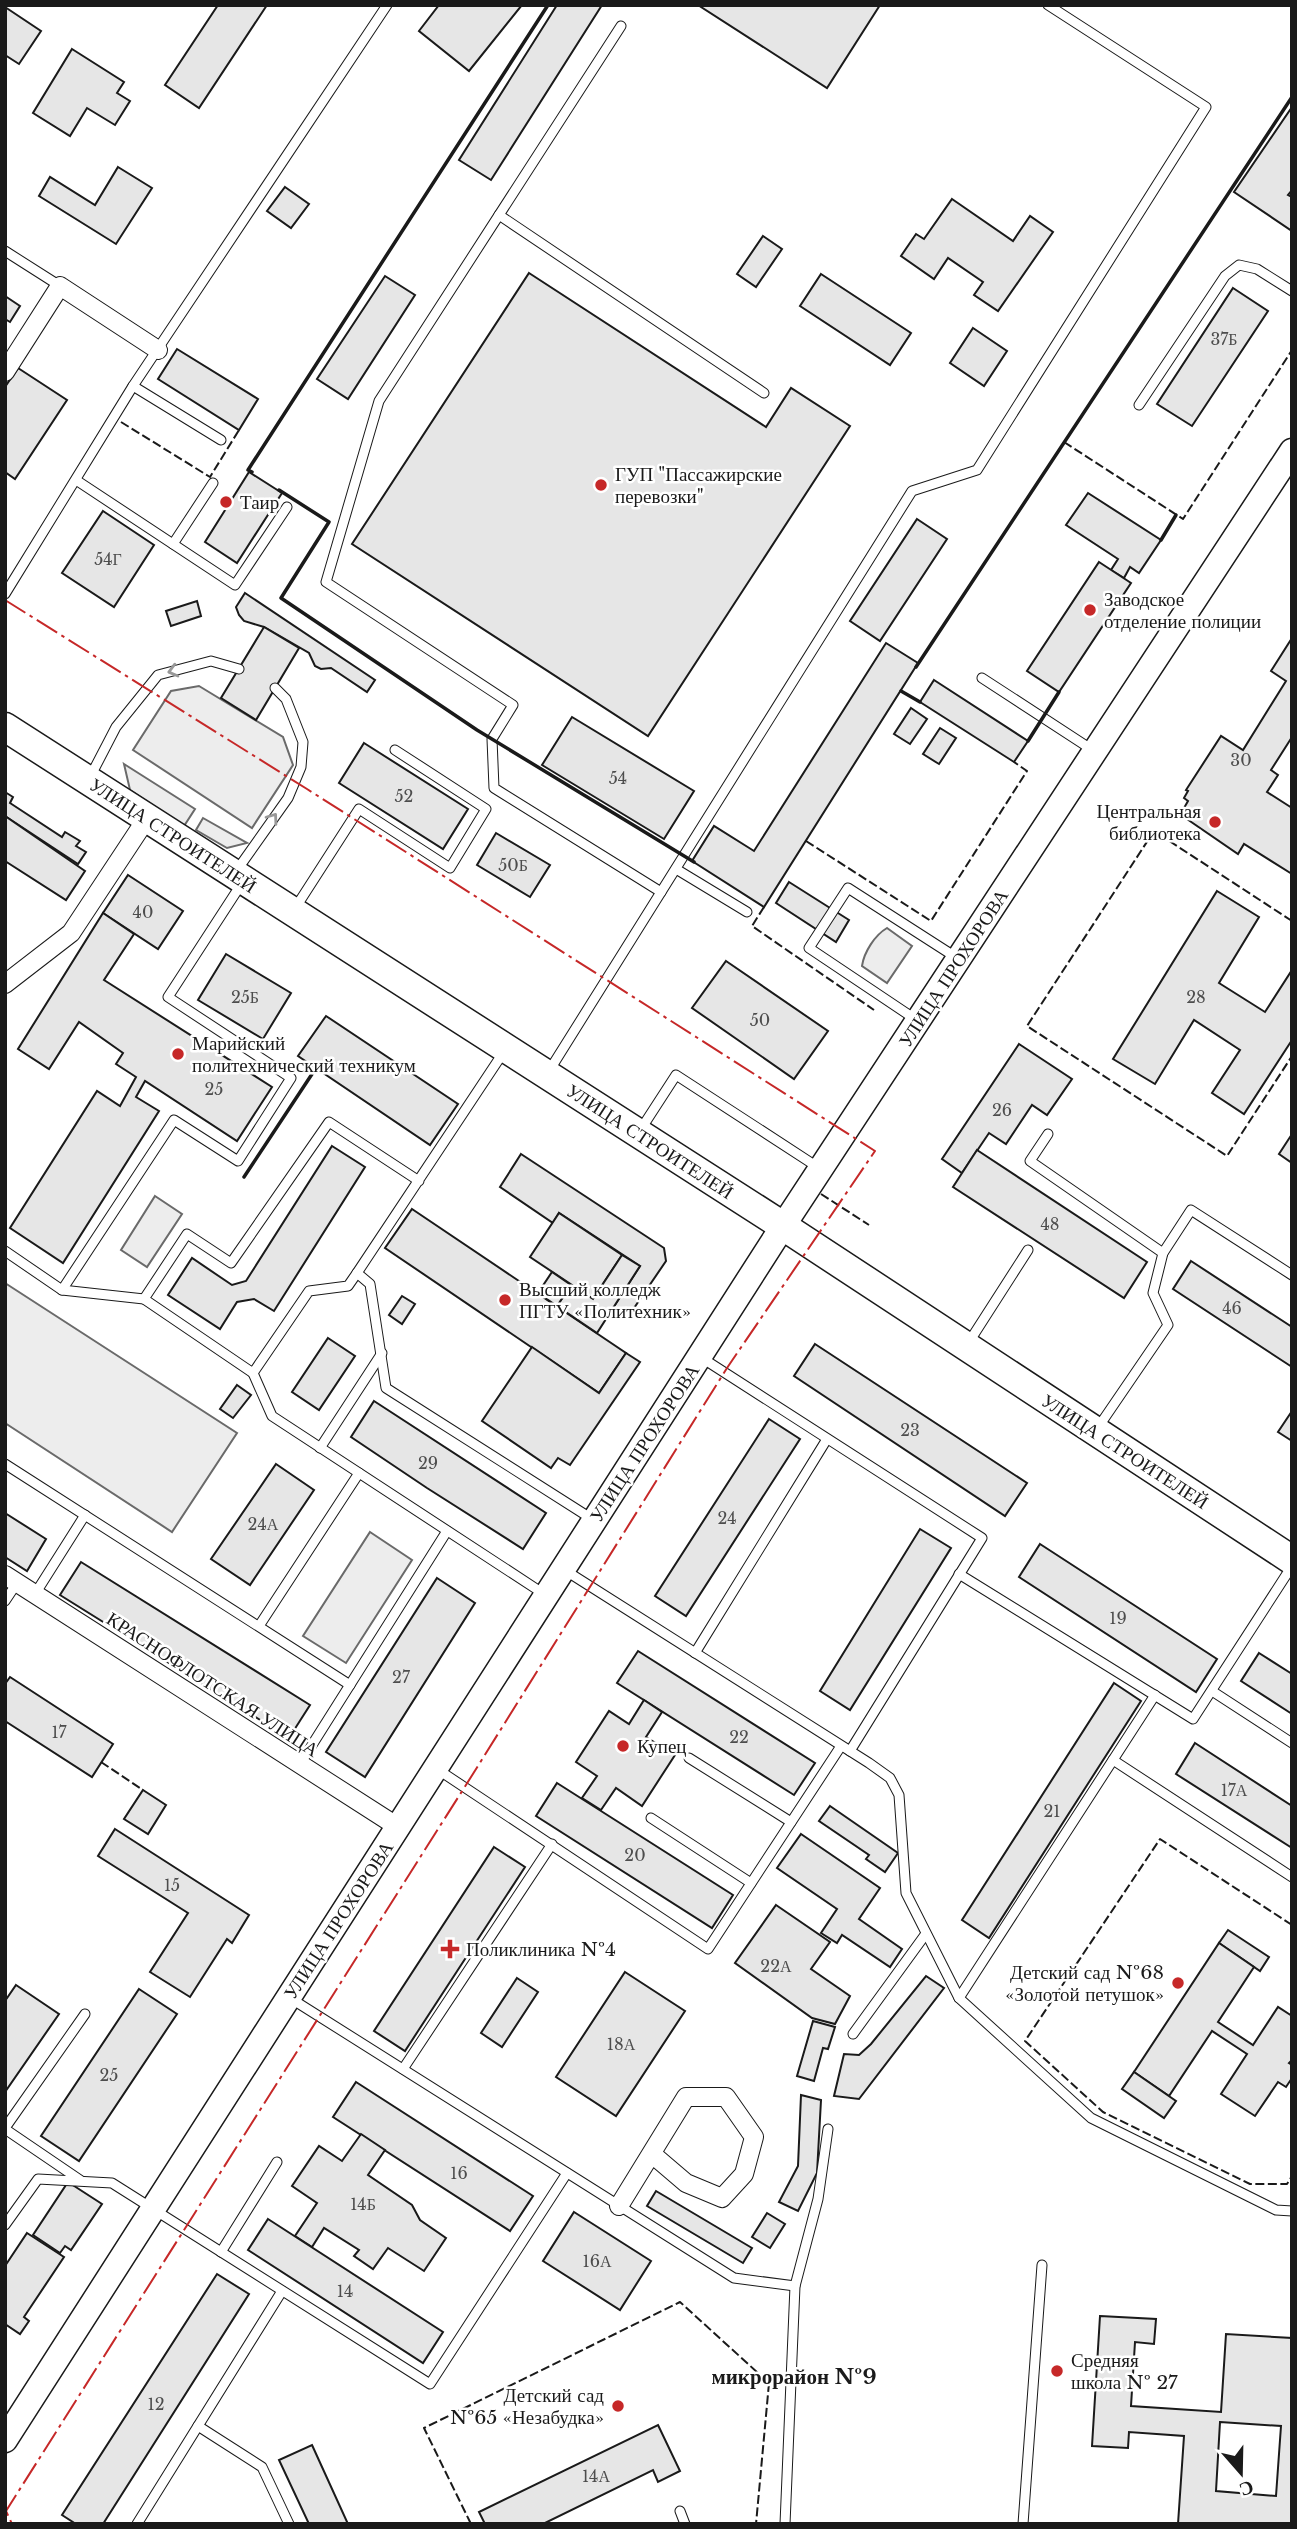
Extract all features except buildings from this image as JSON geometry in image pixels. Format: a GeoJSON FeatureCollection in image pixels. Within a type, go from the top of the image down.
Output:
{"type":"FeatureCollection","features":[{"type":"Feature","properties":{"kind":"main road","name":"УЛИЦА СТРОИТЕЛЕЙ"},"geometry":{"type":"LineString","coordinates":[[5,727],[783,1226],[1292,1560]]}},
{"type":"Feature","properties":{"kind":"street"},"geometry":{"type":"LineString","coordinates":[[5,372],[60,286],[158,350]]}},
{"type":"Feature","properties":{"kind":"street","name":"УЛИЦА ПРОХОРОВА"},"geometry":{"type":"LineString","coordinates":[[6,2438],[783,1226],[1292,451]]}},
{"type":"Feature","properties":{"kind":"street"},"geometry":{"type":"LineString","coordinates":[[5,984],[71,933],[147,818]]}},
{"type":"Feature","properties":{"kind":"street","name":"КРАСНОФЛОТСКАЯ УЛИЦА"},"geometry":{"type":"LineString","coordinates":[[11,1579],[398,1827]]}},
{"type":"Feature","properties":{"kind":"street"},"geometry":{"type":"LineString","coordinates":[[620,2206],[686,2097],[726,2097],[754,2137],[744,2174],[722,2198],[686,2183],[652,2154]]}},
{"type":"Feature","properties":{"kind":"lane"},"geometry":{"type":"LineString","coordinates":[[5,594],[133,387],[387,5]]}},
{"type":"Feature","properties":{"kind":"lane"},"geometry":{"type":"LineString","coordinates":[[547,1074],[912,491],[977,470],[1206,107],[1048,5]]}},
{"type":"Feature","properties":{"kind":"lane"},"geometry":{"type":"LineString","coordinates":[[621,26],[379,401],[326,582],[513,705],[492,739],[494,788],[661,892]]}},
{"type":"Feature","properties":{"kind":"lane"},"geometry":{"type":"LineString","coordinates":[[499,215],[764,393]]}},
{"type":"Feature","properties":{"kind":"lane"},"geometry":{"type":"LineString","coordinates":[[5,251],[60,286]]}},
{"type":"Feature","properties":{"kind":"lane"},"geometry":{"type":"LineString","coordinates":[[1139,405],[1224,276],[1239,265],[1257,269],[1292,291]]}},
{"type":"Feature","properties":{"kind":"lane"},"geometry":{"type":"LineString","coordinates":[[133,387],[221,440]]}},
{"type":"Feature","properties":{"kind":"lane"},"geometry":{"type":"LineString","coordinates":[[76,480],[236,585],[287,507]]}},
{"type":"Feature","properties":{"kind":"lane"},"geometry":{"type":"LineString","coordinates":[[173,544],[213,483]]}},
{"type":"Feature","properties":{"kind":"lane"},"geometry":{"type":"LineString","coordinates":[[89,780],[116,727],[158,675],[211,661],[239,669]]}},
{"type":"Feature","properties":{"kind":"lane"},"geometry":{"type":"LineString","coordinates":[[982,678],[1096,752]]}},
{"type":"Feature","properties":{"kind":"lane"},"geometry":{"type":"LineString","coordinates":[[62,1290],[174,1120],[238,1161],[291,1078],[168,997],[288,798],[301,767],[303,742],[286,699],[275,688]]}},
{"type":"Feature","properties":{"kind":"lane"},"geometry":{"type":"LineString","coordinates":[[293,912],[359,809],[450,868],[486,809],[395,750]]}},
{"type":"Feature","properties":{"kind":"lane"},"geometry":{"type":"LineString","coordinates":[[676,869],[747,912]]}},
{"type":"Feature","properties":{"kind":"lane"},"geometry":{"type":"LineString","coordinates":[[918,1021],[809,948],[848,888],[959,959]]}},
{"type":"Feature","properties":{"kind":"lane"},"geometry":{"type":"LineString","coordinates":[[253,1373],[309,1291],[348,1286],[506,1049]]}},
{"type":"Feature","properties":{"kind":"lane"},"geometry":{"type":"LineString","coordinates":[[638,1134],[676,1075],[821,1169]]}},
{"type":"Feature","properties":{"kind":"lane"},"geometry":{"type":"LineString","coordinates":[[144,1299],[187,1234],[231,1263],[329,1122],[419,1181]]}},
{"type":"Feature","properties":{"kind":"lane"},"geometry":{"type":"LineString","coordinates":[[1048,1134],[1030,1161],[1163,1253]]}},
{"type":"Feature","properties":{"kind":"lane"},"geometry":{"type":"LineString","coordinates":[[1096,1431],[1168,1325],[1153,1293],[1163,1253],[1191,1210],[1292,1275]]}},
{"type":"Feature","properties":{"kind":"lane"},"geometry":{"type":"LineString","coordinates":[[966,1346],[1028,1250]]}},
{"type":"Feature","properties":{"kind":"lane"},"geometry":{"type":"LineString","coordinates":[[5,1251],[62,1290],[144,1299],[253,1373],[272,1416],[546,1596]]}},
{"type":"Feature","properties":{"kind":"lane"},"geometry":{"type":"LineString","coordinates":[[357,1273],[370,1284],[386,1388],[594,1521]]}},
{"type":"Feature","properties":{"kind":"lane"},"geometry":{"type":"LineString","coordinates":[[320,1448],[382,1353]]}},
{"type":"Feature","properties":{"kind":"lane"},"geometry":{"type":"LineString","coordinates":[[699,1357],[982,1538],[850,1751]]}},
{"type":"Feature","properties":{"kind":"lane"},"geometry":{"type":"LineString","coordinates":[[695,1653],[827,1438]]}},
{"type":"Feature","properties":{"kind":"lane"},"geometry":{"type":"LineString","coordinates":[[5,1464],[350,1685]]}},
{"type":"Feature","properties":{"kind":"lane"},"geometry":{"type":"LineString","coordinates":[[258,1626],[359,1473]]}},
{"type":"Feature","properties":{"kind":"lane"},"geometry":{"type":"LineString","coordinates":[[35,1594],[85,1515]]}},
{"type":"Feature","properties":{"kind":"lane"},"geometry":{"type":"LineString","coordinates":[[300,1764],[447,1531]]}},
{"type":"Feature","properties":{"kind":"lane"},"geometry":{"type":"LineString","coordinates":[[959,1574],[1193,1719],[1292,1566]]}},
{"type":"Feature","properties":{"kind":"lane"},"geometry":{"type":"LineString","coordinates":[[563,1569],[890,1779],[899,1796],[905,1893],[959,1998],[1091,2118],[1276,2210],[1292,2211]]}},
{"type":"Feature","properties":{"kind":"lane"},"geometry":{"type":"LineString","coordinates":[[5,1601],[11,1579]]}},
{"type":"Feature","properties":{"kind":"lane"},"geometry":{"type":"LineString","coordinates":[[1212,1691],[1292,1743]]}},
{"type":"Feature","properties":{"kind":"lane"},"geometry":{"type":"LineString","coordinates":[[959,1998],[1155,1695]]}},
{"type":"Feature","properties":{"kind":"lane"},"geometry":{"type":"LineString","coordinates":[[436,1768],[708,1948],[841,1746]]}},
{"type":"Feature","properties":{"kind":"lane"},"geometry":{"type":"LineString","coordinates":[[689,1758],[791,1822]]}},
{"type":"Feature","properties":{"kind":"lane"},"geometry":{"type":"LineString","coordinates":[[1113,1760],[1292,1877]]}},
{"type":"Feature","properties":{"kind":"lane"},"geometry":{"type":"LineString","coordinates":[[650,1818],[751,1883]]}},
{"type":"Feature","properties":{"kind":"lane"},"geometry":{"type":"LineString","coordinates":[[402,2070],[552,1844]]}},
{"type":"Feature","properties":{"kind":"lane"},"geometry":{"type":"LineString","coordinates":[[853,2034],[925,1935]]}},
{"type":"Feature","properties":{"kind":"lane"},"geometry":{"type":"LineString","coordinates":[[289,1998],[734,2278],[795,2286]]}},
{"type":"Feature","properties":{"kind":"lane"},"geometry":{"type":"LineString","coordinates":[[81,2181],[5,2129],[85,2014]]}},
{"type":"Feature","properties":{"kind":"lane"},"geometry":{"type":"LineString","coordinates":[[785,2524],[795,2286],[818,2199],[828,2129]]}},
{"type":"Feature","properties":{"kind":"lane"},"geometry":{"type":"LineString","coordinates":[[221,2252],[277,2162]]}},
{"type":"Feature","properties":{"kind":"lane"},"geometry":{"type":"LineString","coordinates":[[5,2225],[38,2179],[112,2183],[430,2384],[567,2173]]}},
{"type":"Feature","properties":{"kind":"lane"},"geometry":{"type":"LineString","coordinates":[[1023,2524],[1042,2265]]}},
{"type":"Feature","properties":{"kind":"lane"},"geometry":{"type":"LineString","coordinates":[[137,2524],[282,2291]]}},
{"type":"Feature","properties":{"kind":"lane"},"geometry":{"type":"LineString","coordinates":[[198,2426],[262,2467],[289,2524]]}},
{"type":"Feature","properties":{"kind":"lane"},"geometry":{"type":"LineString","coordinates":[[680,2511],[685,2524]]}},
{"type":"Feature","properties":{"kind":"shaded area"},"geometry":{"type":"Polygon","coordinates":[[[199,686],[283,737],[293,765],[252,828],[133,750],[171,691],[199,686]]]}},
{"type":"Feature","properties":{"kind":"shaded area"},"geometry":{"type":"Polygon","coordinates":[[[124,764],[195,809],[184,826],[130,790],[124,764]]]}},
{"type":"Feature","properties":{"kind":"shaded area"},"geometry":{"type":"Polygon","coordinates":[[[203,818],[247,843],[227,848],[196,830],[203,818]]]}},
{"type":"Feature","properties":{"kind":"shaded area"},"geometry":{"type":"Polygon","coordinates":[[[887,928],[912,946],[887,983],[862,966],[871,944],[887,928]]]}},
{"type":"Feature","properties":{"kind":"shaded area"},"geometry":{"type":"Polygon","coordinates":[[[155,1196],[182,1214],[147,1267],[121,1250],[155,1196]]]}},
{"type":"Feature","properties":{"kind":"shaded area"},"geometry":{"type":"Polygon","coordinates":[[[5,1283],[237,1433],[172,1532],[5,1423],[5,1283]]]}},
{"type":"Feature","properties":{"kind":"shaded area"},"geometry":{"type":"Polygon","coordinates":[[[370,1532],[412,1560],[346,1663],[303,1636],[370,1532]]]}},
{"type":"Feature","properties":{"kind":"fence"},"geometry":{"type":"LineString","coordinates":[[1064,442],[1183,519],[1292,350]]}},
{"type":"Feature","properties":{"kind":"fence"},"geometry":{"type":"LineString","coordinates":[[121,422],[210,477],[239,430]]}},
{"type":"Feature","properties":{"kind":"fence"},"geometry":{"type":"LineString","coordinates":[[806,841],[931,921],[1027,771],[1014,762]]}},
{"type":"Feature","properties":{"kind":"fence"},"geometry":{"type":"LineString","coordinates":[[1292,921],[1154,831],[1027,1026],[1227,1156],[1292,1056]]}},
{"type":"Feature","properties":{"kind":"fence"},"geometry":{"type":"LineString","coordinates":[[764,907],[752,926],[874,1010]]}},
{"type":"Feature","properties":{"kind":"fence"},"geometry":{"type":"LineString","coordinates":[[821,1194],[869,1225]]}},
{"type":"Feature","properties":{"kind":"fence"},"geometry":{"type":"LineString","coordinates":[[101,1762],[143,1790]]}},
{"type":"Feature","properties":{"kind":"fence"},"geometry":{"type":"LineString","coordinates":[[1292,1925],[1160,1839],[1025,2041],[1103,2112],[1250,2184],[1287,2184],[1292,2176]]}},
{"type":"Feature","properties":{"kind":"fence"},"geometry":{"type":"LineString","coordinates":[[471,2524],[424,2428],[680,2302],[769,2383],[756,2524]]}},
{"type":"Feature","properties":{"kind":"wall"},"geometry":{"type":"LineString","coordinates":[[252,472],[248,470],[548,5]]}},
{"type":"Feature","properties":{"kind":"wall"},"geometry":{"type":"LineString","coordinates":[[916,667],[1292,97]]}},
{"type":"Feature","properties":{"kind":"wall"},"geometry":{"type":"LineString","coordinates":[[279,490],[329,522],[281,598],[477,730],[694,862]]}},
{"type":"Feature","properties":{"kind":"wall"},"geometry":{"type":"LineString","coordinates":[[1161,540],[1176,515]]}},
{"type":"Feature","properties":{"kind":"wall"},"geometry":{"type":"LineString","coordinates":[[901,691],[920,702]]}},
{"type":"Feature","properties":{"kind":"wall"},"geometry":{"type":"LineString","coordinates":[[1028,741],[1059,692]]}},
{"type":"Feature","properties":{"kind":"wall"},"geometry":{"type":"LineString","coordinates":[[244,1177],[316,1068]]}},
{"type":"Feature","properties":{"kind":"power"},"geometry":{"type":"LineString","coordinates":[[5,600],[875,1151],[727,1368],[6,2511],[12,2524]]}},
{"type":"Feature","properties":{"kind":"place","name":"ГУП \"Пассажирские перевозки\""},"geometry":{"type":"Point","coordinates":[601,485]}},
{"type":"Feature","properties":{"kind":"place","name":"Таир"},"geometry":{"type":"Point","coordinates":[226,502]}},
{"type":"Feature","properties":{"kind":"place","name":"Заводское отделение полиции"},"geometry":{"type":"Point","coordinates":[1090,610]}},
{"type":"Feature","properties":{"kind":"place","name":"Центральная библиотека"},"geometry":{"type":"Point","coordinates":[1215,822]}},
{"type":"Feature","properties":{"kind":"place","name":"Марийский политехнический техникум"},"geometry":{"type":"Point","coordinates":[178,1054]}},
{"type":"Feature","properties":{"kind":"place","name":"Высший колледж ПГТУ «Политехник»"},"geometry":{"type":"Point","coordinates":[505,1300]}},
{"type":"Feature","properties":{"kind":"place","name":"Купец"},"geometry":{"type":"Point","coordinates":[623,1746]}},
{"type":"Feature","properties":{"kind":"place","name":"Поликлиника №4"},"geometry":{"type":"Point","coordinates":[450,1949]}},
{"type":"Feature","properties":{"kind":"place","name":"Детский сад №68 «Золотой петушок»"},"geometry":{"type":"Point","coordinates":[1178,1983]}},
{"type":"Feature","properties":{"kind":"place","name":"Средняя школа № 27"},"geometry":{"type":"Point","coordinates":[1057,2371]}},
{"type":"Feature","properties":{"kind":"place","name":"Детский сад №65 «Незабудка»"},"geometry":{"type":"Point","coordinates":[618,2406]}},
{"type":"Feature","properties":{"kind":"district","name":"микрорайон №9"},"geometry":{"type":"Point","coordinates":[794,2377]}}]}
